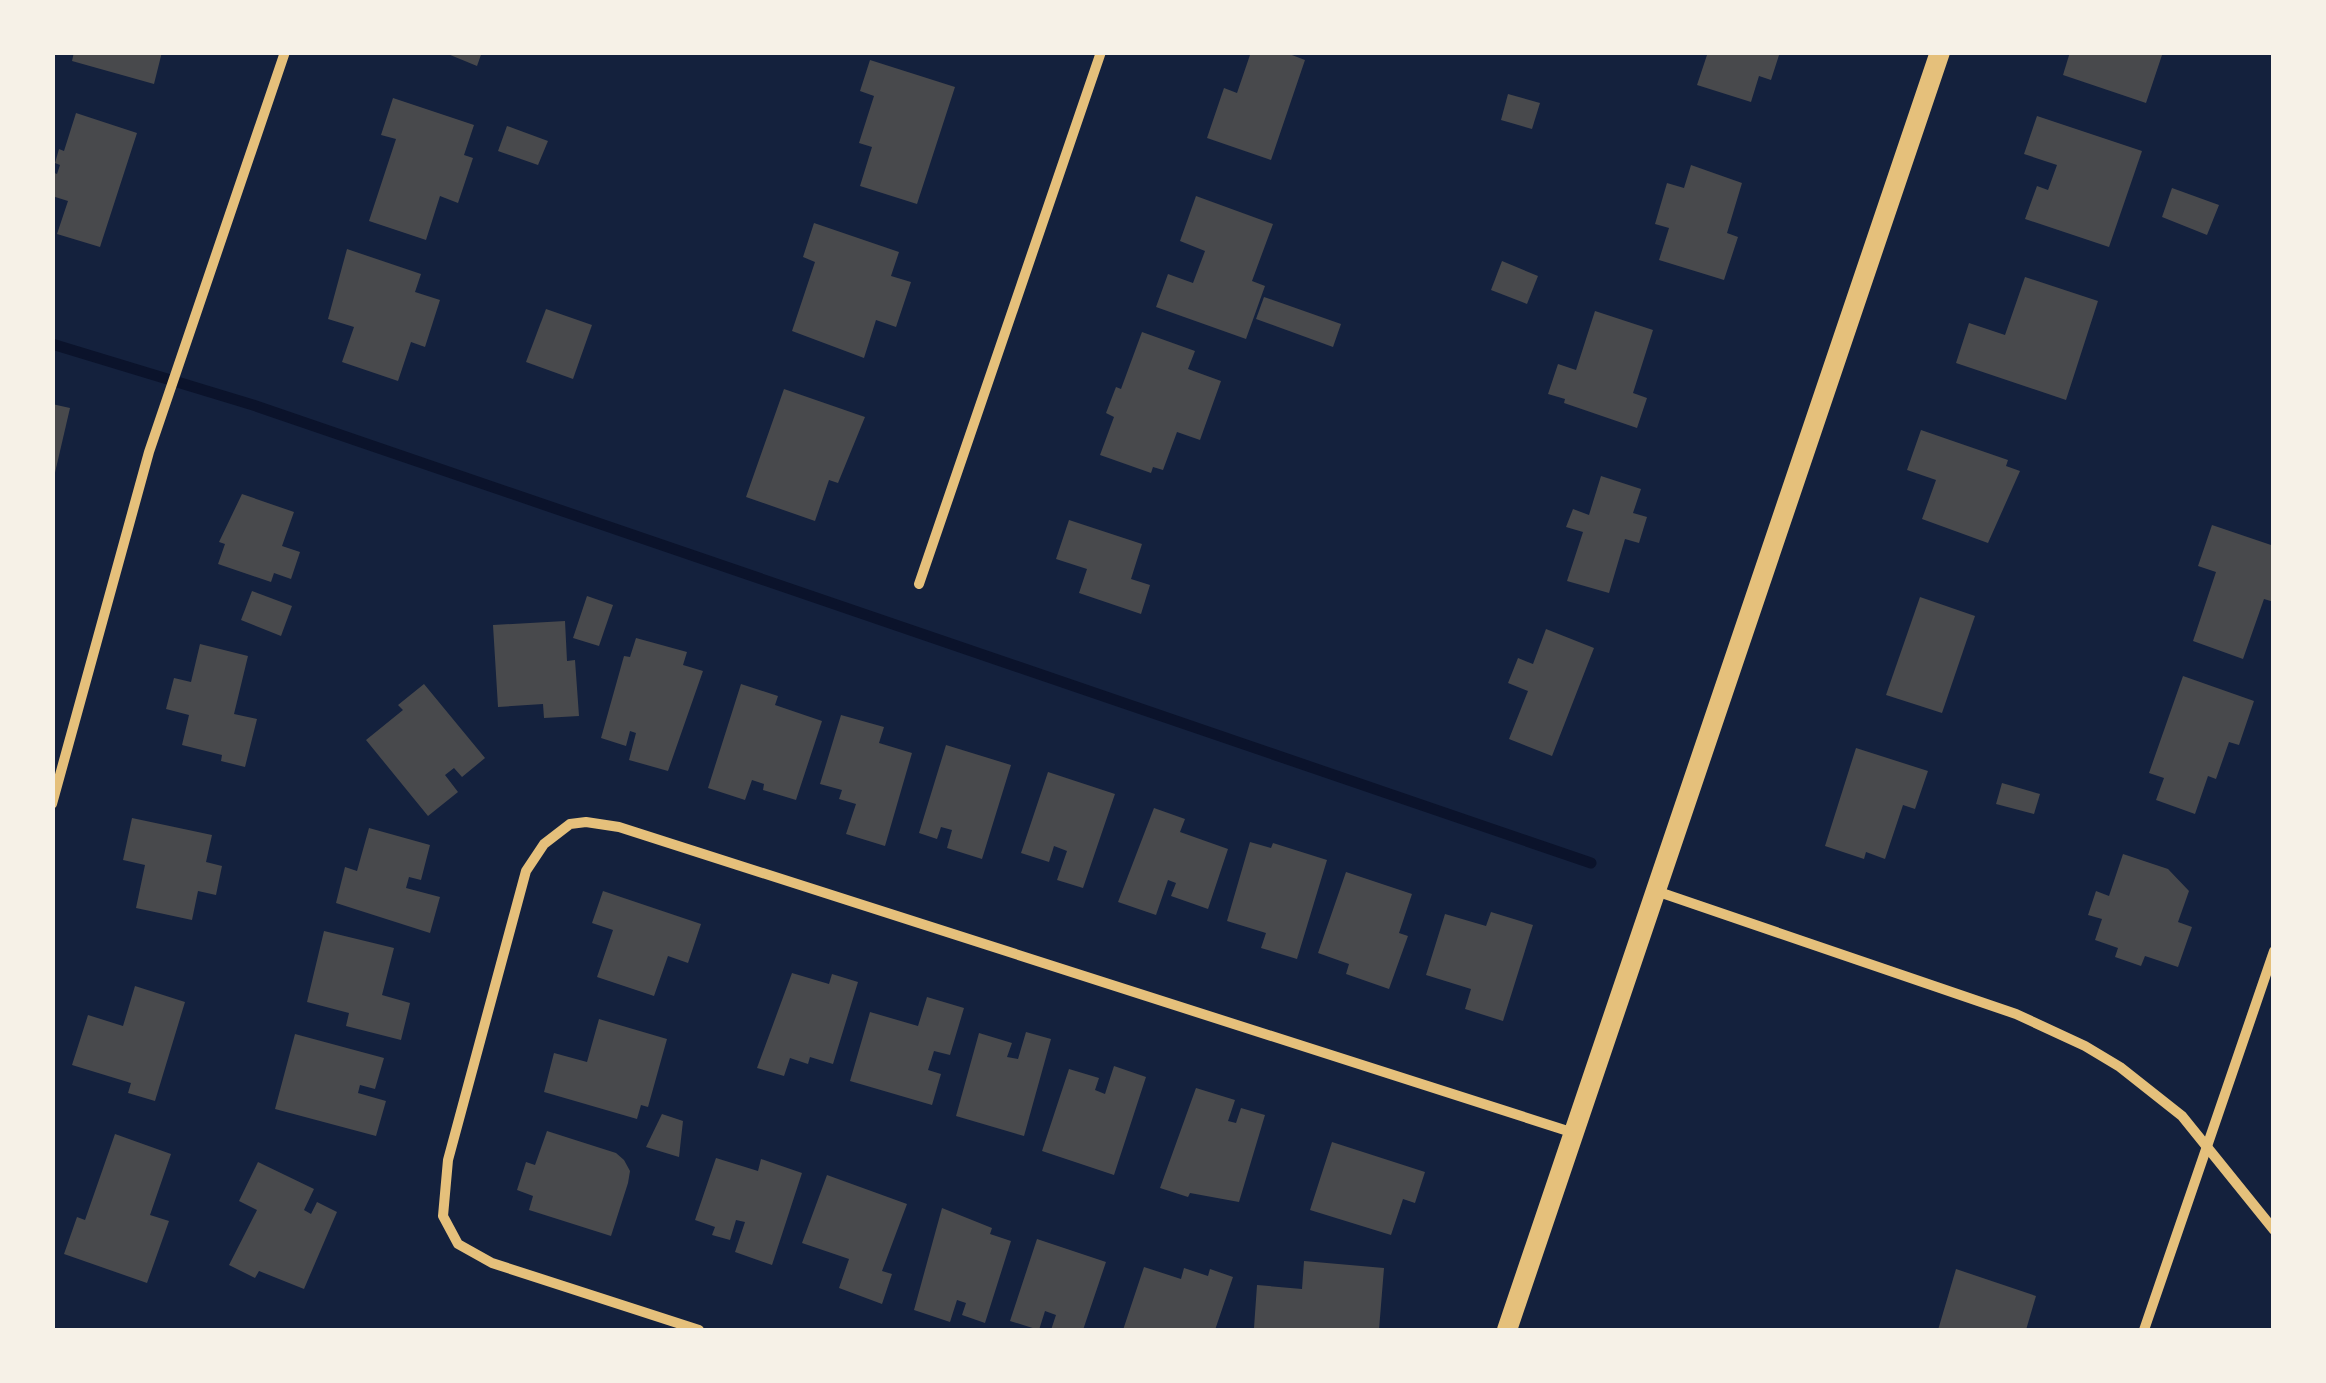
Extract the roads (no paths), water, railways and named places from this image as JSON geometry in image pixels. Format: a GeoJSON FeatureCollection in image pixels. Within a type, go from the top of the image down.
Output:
{"type":"FeatureCollection","features":[{"type":"Feature","properties":{"kind":"main road"},"geometry":{"type":"LineString","coordinates":[[1507,1330],[1940,52]]}},
{"type":"Feature","properties":{"kind":"street"},"geometry":{"type":"LineString","coordinates":[[52,804],[149,452],[285,52]]}},
{"type":"Feature","properties":{"kind":"street"},"geometry":{"type":"LineString","coordinates":[[920,584],[1100,52]]}},
{"type":"Feature","properties":{"kind":"street"},"geometry":{"type":"LineString","coordinates":[[699,1330],[492,1264],[458,1244],[443,1216],[448,1160],[520,886],[544,844],[570,824],[586,822],[620,828],[1574,1133]]}},
{"type":"Feature","properties":{"kind":"street"},"geometry":{"type":"LineString","coordinates":[[1655,891],[2050,1028],[2142,1082],[2208,1144],[2274,1230]]}},
{"type":"Feature","properties":{"kind":"street"},"geometry":{"type":"LineString","coordinates":[[2144,1330],[2274,951]]}},
{"type":"Feature","properties":{"kind":"waterway"},"geometry":{"type":"LineString","coordinates":[[52,344],[253,405],[1591,863]]}}]}
